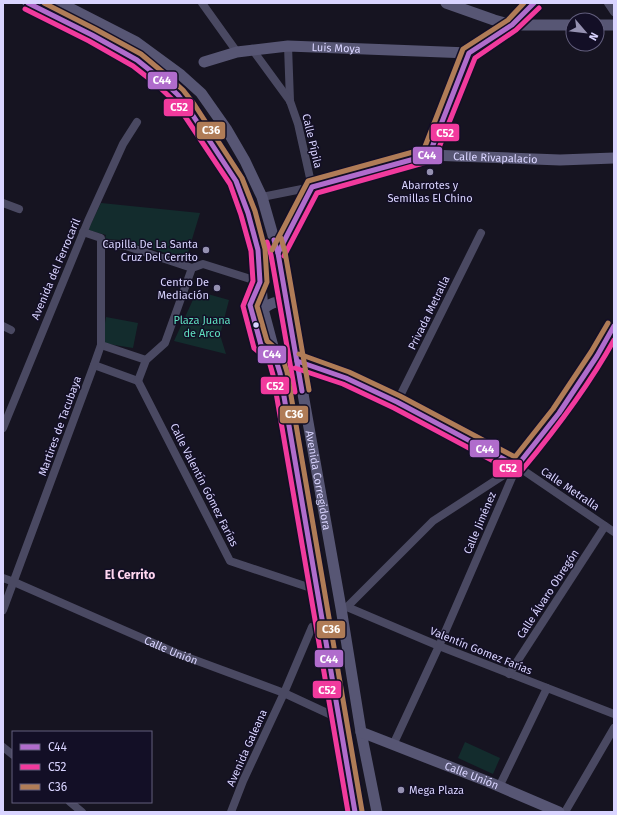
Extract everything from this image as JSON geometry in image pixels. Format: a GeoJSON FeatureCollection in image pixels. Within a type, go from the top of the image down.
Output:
{"type":"FeatureCollection","features":[{"type":"Feature","properties":{"kind":"main road","name":"Avenida Corregidora"},"geometry":{"type":"LineString","coordinates":[[28,3],[128,55],[148,68],[161,79],[178,95],[188,108],[236,181],[248,213],[258,250],[263,309],[280,373],[355,812]]}},
{"type":"Feature","properties":{"kind":"main road","name":"Avenida Corregidora"},"geometry":{"type":"LineString","coordinates":[[60,3],[136,42],[181,75],[201,94],[227,130],[245,161],[262,197],[278,253],[344,607],[361,732],[377,812]]}},
{"type":"Feature","properties":{"kind":"main road"},"geometry":{"type":"LineString","coordinates":[[446,3],[512,25],[565,25]]}},
{"type":"Feature","properties":{"kind":"main road"},"geometry":{"type":"LineString","coordinates":[[429,155],[469,53],[512,25],[534,3]]}},
{"type":"Feature","properties":{"kind":"main road","name":"Luis Moya"},"geometry":{"type":"LineString","coordinates":[[204,62],[252,49],[288,46],[469,53]]}},
{"type":"Feature","properties":{"kind":"main road","name":"Calle Rivapalacio"},"geometry":{"type":"LineString","coordinates":[[312,187],[429,155],[560,160],[614,158]]}},
{"type":"Feature","properties":{"kind":"main road"},"geometry":{"type":"LineString","coordinates":[[278,253],[312,187]]}},
{"type":"Feature","properties":{"kind":"main road"},"geometry":{"type":"LineString","coordinates":[[263,309],[272,303],[280,302],[288,307]]}},
{"type":"Feature","properties":{"kind":"main road","name":"Calle Unión"},"geometry":{"type":"LineString","coordinates":[[361,732],[559,812]]}},
{"type":"Feature","properties":{"kind":"street"},"geometry":{"type":"LineString","coordinates":[[202,3],[237,52]]}},
{"type":"Feature","properties":{"kind":"street"},"geometry":{"type":"LineString","coordinates":[[608,3],[614,12]]}},
{"type":"Feature","properties":{"kind":"street"},"geometry":{"type":"LineString","coordinates":[[484,42],[493,34],[494,20]]}},
{"type":"Feature","properties":{"kind":"street","name":"Calle Pípila"},"geometry":{"type":"LineString","coordinates":[[288,46],[290,101]]}},
{"type":"Feature","properties":{"kind":"street","name":"Calle Pípila"},"geometry":{"type":"LineString","coordinates":[[252,49],[290,101],[298,124],[312,187]]}},
{"type":"Feature","properties":{"kind":"street","name":"Avenida del Ferrocaril"},"geometry":{"type":"LineString","coordinates":[[3,428],[83,232],[122,144],[137,122]]}},
{"type":"Feature","properties":{"kind":"street"},"geometry":{"type":"LineString","coordinates":[[262,197],[312,187]]}},
{"type":"Feature","properties":{"kind":"street"},"geometry":{"type":"LineString","coordinates":[[4,205],[19,209]]}},
{"type":"Feature","properties":{"kind":"street"},"geometry":{"type":"LineString","coordinates":[[83,232],[101,238],[102,243],[126,246],[192,268],[203,264],[260,282]]}},
{"type":"Feature","properties":{"kind":"street","name":"Privada Metralla"},"geometry":{"type":"LineString","coordinates":[[397,402],[481,233]]}},
{"type":"Feature","properties":{"kind":"street","name":"Martires de Tacubaya"},"geometry":{"type":"LineString","coordinates":[[3,610],[101,345],[102,243]]}},
{"type":"Feature","properties":{"kind":"street"},"geometry":{"type":"LineString","coordinates":[[94,365],[138,380],[146,360],[165,343],[192,268]]}},
{"type":"Feature","properties":{"kind":"street"},"geometry":{"type":"LineString","coordinates":[[3,326],[12,330]]}},
{"type":"Feature","properties":{"kind":"street","name":"Calle Jiménez"},"geometry":{"type":"LineString","coordinates":[[393,745],[439,646],[517,466],[559,413],[600,351],[614,326]]}},
{"type":"Feature","properties":{"kind":"street"},"geometry":{"type":"LineString","coordinates":[[101,345],[146,360]]}},
{"type":"Feature","properties":{"kind":"street","name":"Calle Metralla"},"geometry":{"type":"LineString","coordinates":[[297,361],[346,378],[397,402],[517,466],[614,532]]}},
{"type":"Feature","properties":{"kind":"street","name":"Calle Valentín Gómez Farías"},"geometry":{"type":"LineString","coordinates":[[138,380],[230,561],[318,590]]}},
{"type":"Feature","properties":{"kind":"street"},"geometry":{"type":"LineString","coordinates":[[344,607],[433,521],[517,466]]}},
{"type":"Feature","properties":{"kind":"street","name":"Calle Álvaro Obregón"},"geometry":{"type":"LineString","coordinates":[[509,674],[605,526]]}},
{"type":"Feature","properties":{"kind":"street","name":"Calle Unión"},"geometry":{"type":"LineString","coordinates":[[3,578],[176,652],[284,693],[340,719]]}},
{"type":"Feature","properties":{"kind":"street","name":"Valentín Gomez Farías"},"geometry":{"type":"LineString","coordinates":[[344,607],[509,674],[614,714]]}},
{"type":"Feature","properties":{"kind":"street","name":"Avenida Galeana"},"geometry":{"type":"LineString","coordinates":[[231,812],[243,781],[284,693],[312,627]]}},
{"type":"Feature","properties":{"kind":"street"},"geometry":{"type":"LineString","coordinates":[[499,787],[547,688]]}},
{"type":"Feature","properties":{"kind":"street"},"geometry":{"type":"LineString","coordinates":[[565,812],[614,728]]}},
{"type":"Feature","properties":{"kind":"street"},"geometry":{"type":"LineString","coordinates":[[3,747],[12,754]]}},
{"type":"Feature","properties":{"kind":"street"},"geometry":{"type":"LineString","coordinates":[[71,803],[82,812]]}},
{"type":"Feature","properties":{"kind":"green space"},"geometry":{"type":"Polygon","coordinates":[[[101,203],[200,213],[186,259],[121,240],[105,239],[106,235],[88,230],[101,203]]]}},
{"type":"Feature","properties":{"kind":"green space","name":"Plaza Juana de Arco"},"geometry":{"type":"Polygon","coordinates":[[[197,291],[229,300],[220,335],[226,354],[174,341],[197,291]]]}},
{"type":"Feature","properties":{"kind":"green space"},"geometry":{"type":"Polygon","coordinates":[[[106,317],[138,323],[133,348],[102,343],[106,317]]]}},
{"type":"Feature","properties":{"kind":"green space"},"geometry":{"type":"Polygon","coordinates":[[[465,742],[500,758],[493,774],[458,758],[465,742]]]}},
{"type":"Feature","properties":{"kind":"transit line","name":"C44"},"geometry":{"type":"LineString","coordinates":[[28,3],[92,35],[137,60],[161,79],[178,95],[188,108],[236,181],[248,213],[258,250],[260,282],[250,305],[261,345],[275,357],[280,373],[355,812]]}},
{"type":"Feature","properties":{"kind":"transit line","name":"C36"},"geometry":{"type":"LineString","coordinates":[[44,3],[141,54],[183,90],[194,104],[242,178],[255,211],[265,249],[267,282],[257,306],[267,341],[281,353],[287,372],[362,811]]}},
{"type":"Feature","properties":{"kind":"transit line","name":"C36"},"geometry":{"type":"LineString","coordinates":[[272,250],[308,181],[424,149],[463,49],[508,20],[524,3]]}},
{"type":"Feature","properties":{"kind":"transit line","name":"C44"},"geometry":{"type":"LineString","coordinates":[[278,253],[312,187],[429,155],[469,53],[512,25],[534,3]]}},
{"type":"Feature","properties":{"kind":"transit line","name":"C52"},"geometry":{"type":"LineString","coordinates":[[284,256],[317,193],[434,160],[475,58],[516,30],[539,8]]}},
{"type":"Feature","properties":{"kind":"transit line","name":"C52"},"geometry":{"type":"LineString","coordinates":[[25,9],[89,41],[133,66],[156,84],[173,100],[182,112],[230,184],[241,215],[251,251],[253,281],[243,306],[254,348],[269,361],[273,375],[348,812]]}},
{"type":"Feature","properties":{"kind":"transit line","name":"C36"},"geometry":{"type":"LineString","coordinates":[[281,238],[285,252],[309,390]]}},
{"type":"Feature","properties":{"kind":"transit line","name":"C44"},"geometry":{"type":"LineString","coordinates":[[274,240],[278,253],[302,391]]}},
{"type":"Feature","properties":{"kind":"transit line","name":"C52"},"geometry":{"type":"LineString","coordinates":[[267,242],[271,255],[295,392]]}},
{"type":"Feature","properties":{"kind":"transit line","name":"C36"},"geometry":{"type":"LineString","coordinates":[[299,354],[349,372],[400,396],[515,457],[553,409],[591,352],[608,323]]}},
{"type":"Feature","properties":{"kind":"transit line","name":"C44"},"geometry":{"type":"LineString","coordinates":[[297,361],[346,378],[397,402],[517,466],[559,413],[597,356],[614,326]]}},
{"type":"Feature","properties":{"kind":"transit line","name":"C52"},"geometry":{"type":"LineString","coordinates":[[295,368],[343,384],[394,408],[518,473],[535,455],[571,407],[614,340]]}},
{"type":"Feature","properties":{"kind":"place","name":"Abarrotes y Semillas El Chino"},"geometry":{"type":"Point","coordinates":[430,172]}},
{"type":"Feature","properties":{"kind":"place","name":"Capilla De La Santa Cruz Del Cerrito"},"geometry":{"type":"Point","coordinates":[206,250]}},
{"type":"Feature","properties":{"kind":"place","name":"Centro De Mediación"},"geometry":{"type":"Point","coordinates":[217,288]}},
{"type":"Feature","properties":{"kind":"place","name":"Mega Plaza"},"geometry":{"type":"Point","coordinates":[401,790]}},
{"type":"Feature","properties":{"kind":"district","name":"El Cerrito"},"geometry":{"type":"Point","coordinates":[130,575]}}]}
